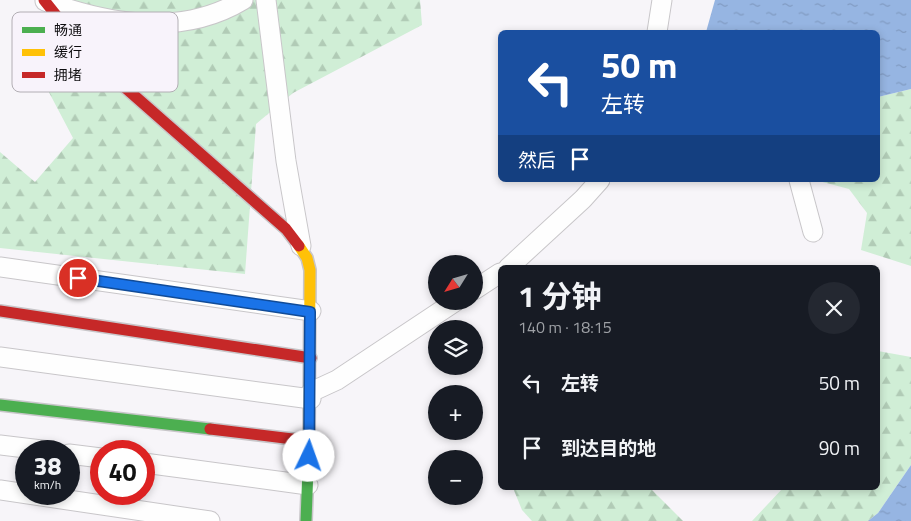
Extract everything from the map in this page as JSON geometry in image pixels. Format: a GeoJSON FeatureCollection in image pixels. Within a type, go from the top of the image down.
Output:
{"type":"FeatureCollection","features":[{"type":"Feature","properties":{"kind":"street"},"geometry":{"type":"LineString","coordinates":[[178,21],[202,16],[243,0]]}},
{"type":"Feature","properties":{"kind":"street"},"geometry":{"type":"LineString","coordinates":[[266,0],[286,161],[302,250]]}},
{"type":"Feature","properties":{"kind":"street"},"geometry":{"type":"LineString","coordinates":[[657,30],[662,0]]}},
{"type":"Feature","properties":{"kind":"street"},"geometry":{"type":"LineString","coordinates":[[45,1],[75,12]]}},
{"type":"Feature","properties":{"kind":"street"},"geometry":{"type":"LineString","coordinates":[[45,1],[54,12]]}},
{"type":"Feature","properties":{"kind":"street"},"geometry":{"type":"LineString","coordinates":[[130,92],[286,229],[307,258],[310,270],[311,396],[306,521]]}},
{"type":"Feature","properties":{"kind":"street"},"geometry":{"type":"LineString","coordinates":[[511,265],[583,199],[598,182]]}},
{"type":"Feature","properties":{"kind":"street"},"geometry":{"type":"LineString","coordinates":[[800,182],[813,232]]}},
{"type":"Feature","properties":{"kind":"street"},"geometry":{"type":"LineString","coordinates":[[0,266],[310,312]]}},
{"type":"Feature","properties":{"kind":"street"},"geometry":{"type":"LineString","coordinates":[[483,284],[498,274]]}},
{"type":"Feature","properties":{"kind":"street"},"geometry":{"type":"LineString","coordinates":[[0,357],[311,396],[442,310]]}},
{"type":"Feature","properties":{"kind":"street"},"geometry":{"type":"LineString","coordinates":[[0,311],[311,358]]}},
{"type":"Feature","properties":{"kind":"street"},"geometry":{"type":"LineString","coordinates":[[0,405],[309,441]]}},
{"type":"Feature","properties":{"kind":"street"},"geometry":{"type":"LineString","coordinates":[[0,445],[15,447]]}},
{"type":"Feature","properties":{"kind":"street"},"geometry":{"type":"LineString","coordinates":[[155,464],[308,485]]}},
{"type":"Feature","properties":{"kind":"street"},"geometry":{"type":"LineString","coordinates":[[0,490],[210,521]]}},
{"type":"Feature","properties":{"kind":"green space"},"geometry":{"type":"Polygon","coordinates":[[[63,0],[420,0],[422,25],[293,93],[256,124],[245,274],[0,248],[0,152],[35,182],[73,138],[49,92],[178,92],[178,12],[72,12],[63,0]]]}},
{"type":"Feature","properties":{"kind":"green space"},"geometry":{"type":"Polygon","coordinates":[[[911,89],[911,266],[861,250],[867,213],[849,189],[823,182],[880,182],[880,97],[911,89]]]}},
{"type":"Feature","properties":{"kind":"green space"},"geometry":{"type":"Polygon","coordinates":[[[880,351],[911,357],[911,465],[878,513],[868,521],[752,521],[781,490],[880,490],[880,351]]]}},
{"type":"Feature","properties":{"kind":"green space"},"geometry":{"type":"Polygon","coordinates":[[[514,490],[652,490],[683,521],[532,521],[522,510],[514,490]]]}},
{"type":"Feature","properties":{"kind":"water"},"geometry":{"type":"Polygon","coordinates":[[[715,0],[911,0],[911,89],[880,97],[880,30],[707,30],[715,0]]]}},
{"type":"Feature","properties":{"kind":"water"},"geometry":{"type":"Polygon","coordinates":[[[911,465],[911,521],[868,521],[878,513],[911,465]]]}},
{"type":"Feature","properties":{"kind":"traffic: fast"},"geometry":{"type":"LineString","coordinates":[[0,405],[210,429]]}},
{"type":"Feature","properties":{"kind":"traffic: fast"},"geometry":{"type":"LineString","coordinates":[[306,521],[309,442]]}},
{"type":"Feature","properties":{"kind":"traffic: slow"},"geometry":{"type":"LineString","coordinates":[[299,246],[307,258],[310,270],[309,442]]}},
{"type":"Feature","properties":{"kind":"traffic: jam"},"geometry":{"type":"LineString","coordinates":[[44,0],[54,12]]}},
{"type":"Feature","properties":{"kind":"traffic: jam"},"geometry":{"type":"LineString","coordinates":[[130,92],[286,229],[299,246]]}},
{"type":"Feature","properties":{"kind":"traffic: jam"},"geometry":{"type":"LineString","coordinates":[[0,311],[311,358]]}},
{"type":"Feature","properties":{"kind":"traffic: jam"},"geometry":{"type":"LineString","coordinates":[[210,429],[309,441]]}},
{"type":"Feature","properties":{"kind":"route"},"geometry":{"type":"LineString","coordinates":[[78,278],[310,312],[311,405],[309,456]]}}]}
